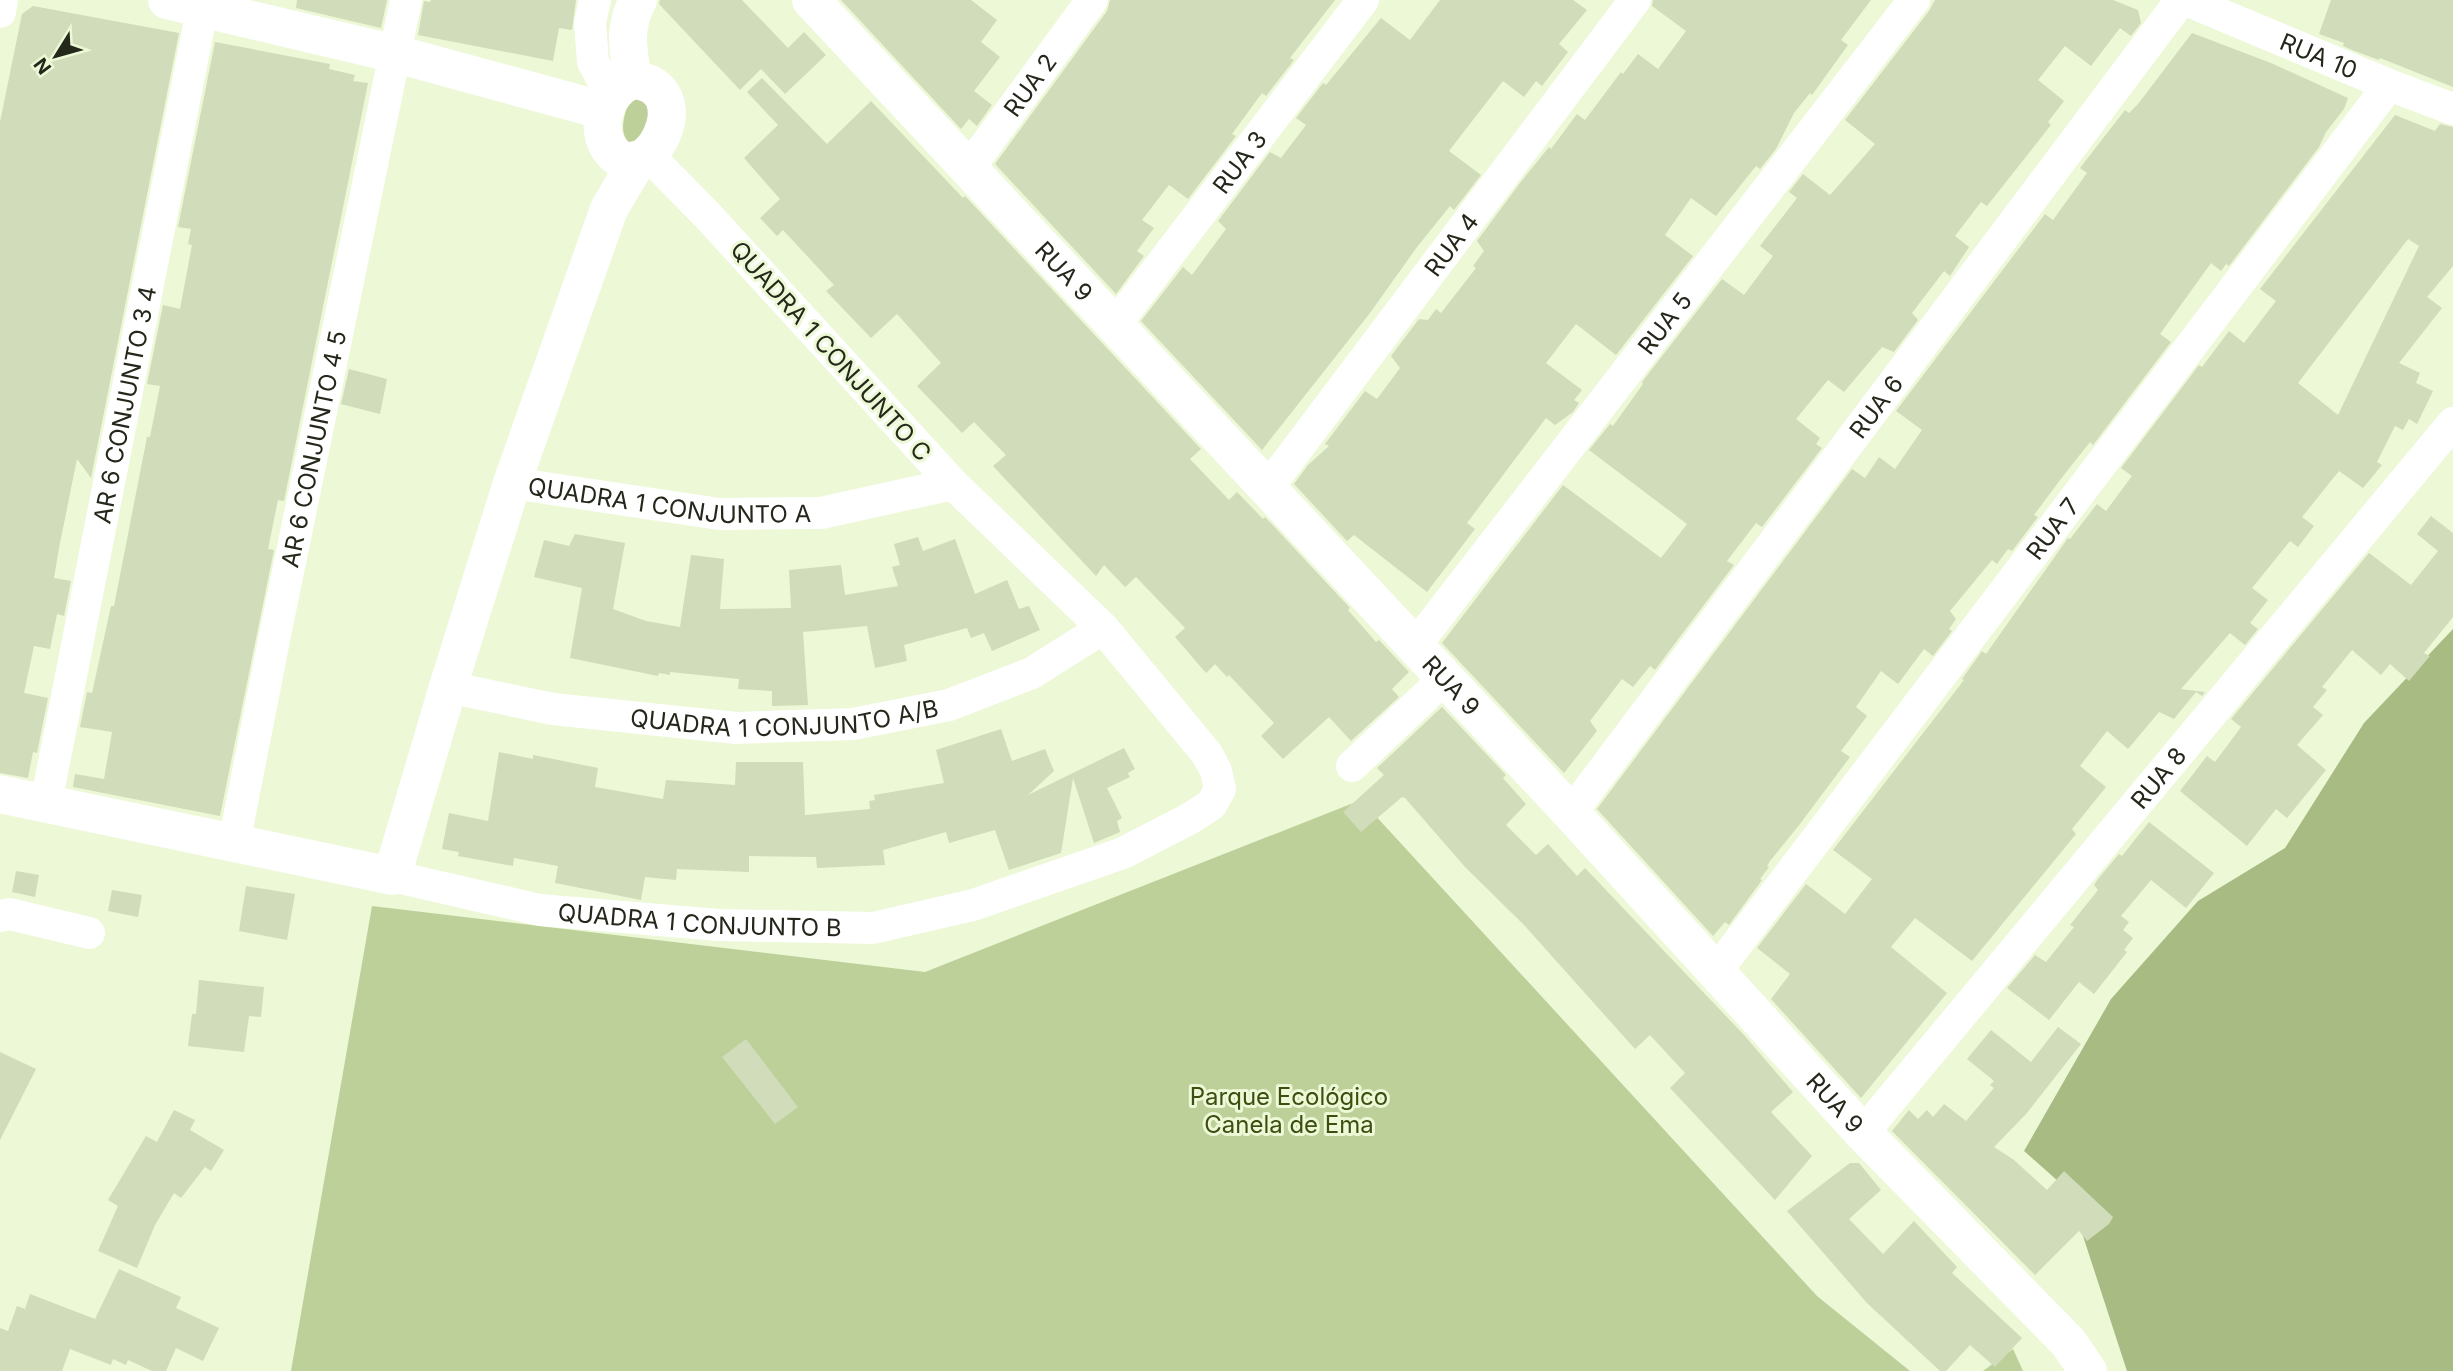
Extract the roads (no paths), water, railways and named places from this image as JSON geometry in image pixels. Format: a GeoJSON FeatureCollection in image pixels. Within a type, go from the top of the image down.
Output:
{"type":"FeatureCollection","features":[{"type":"Feature","properties":{"kind":"street"},"geometry":{"type":"LineString","coordinates":[[0,12],[2,0]]}},
{"type":"Feature","properties":{"kind":"street","name":"AR 6 CONJUNTO 4 5"},"geometry":{"type":"LineString","coordinates":[[234,843],[406,0]]}},
{"type":"Feature","properties":{"kind":"street"},"geometry":{"type":"LineString","coordinates":[[595,0],[590,23],[593,61],[624,124],[709,217]]}},
{"type":"Feature","properties":{"kind":"street"},"geometry":{"type":"LineString","coordinates":[[512,483],[609,209],[624,124],[630,15],[638,0]]}},
{"type":"Feature","properties":{"kind":"street","name":"RUA 2"},"geometry":{"type":"LineString","coordinates":[[969,169],[1092,0]]}},
{"type":"Feature","properties":{"kind":"street","name":"RUA 3"},"geometry":{"type":"LineString","coordinates":[[1115,325],[1363,0]]}},
{"type":"Feature","properties":{"kind":"street","name":"RUA 4"},"geometry":{"type":"LineString","coordinates":[[1267,489],[1635,0]]}},
{"type":"Feature","properties":{"kind":"street","name":"RUA 5"},"geometry":{"type":"LineString","coordinates":[[1415,646],[1914,0]]}},
{"type":"Feature","properties":{"kind":"street","name":"RUA 6"},"geometry":{"type":"LineString","coordinates":[[1571,813],[2181,0]]}},
{"type":"Feature","properties":{"kind":"street","name":"RUA 10"},"geometry":{"type":"LineString","coordinates":[[2186,0],[2389,85],[2453,108]]}},
{"type":"Feature","properties":{"kind":"street"},"geometry":{"type":"LineString","coordinates":[[191,2],[396,54],[624,124],[659,145],[666,108],[663,96],[656,87],[646,81],[624,124]]}},
{"type":"Feature","properties":{"kind":"street","name":"AR 6 CONJUNTO 3 4"},"geometry":{"type":"LineString","coordinates":[[46,803],[191,2]]}},
{"type":"Feature","properties":{"kind":"street","name":"RUA 9"},"geometry":{"type":"LineString","coordinates":[[816,2],[1571,813],[1863,1133],[2068,1342],[2088,1371]]}},
{"type":"Feature","properties":{"kind":"street","name":"RUA 7"},"geometry":{"type":"LineString","coordinates":[[1715,972],[2389,85]]}},
{"type":"Feature","properties":{"kind":"street"},"geometry":{"type":"LineString","coordinates":[[665,118],[692,188],[709,217]]}},
{"type":"Feature","properties":{"kind":"street","name":"QUADRA 1 CONJUNTO C"},"geometry":{"type":"LineString","coordinates":[[709,217],[953,484],[1103,628]]}},
{"type":"Feature","properties":{"kind":"street","name":"RUA 8"},"geometry":{"type":"LineString","coordinates":[[1863,1133],[2453,424]]}},
{"type":"Feature","properties":{"kind":"street","name":"QUADRA 1 CONJUNTO A"},"geometry":{"type":"LineString","coordinates":[[448,687],[512,483],[719,514],[821,513],[953,484]]}},
{"type":"Feature","properties":{"kind":"street","name":"QUADRA 1 CONJUNTO A/B"},"geometry":{"type":"LineString","coordinates":[[448,687],[553,709],[736,728],[853,724],[949,705],[1032,673],[1103,628]]}},
{"type":"Feature","properties":{"kind":"street","name":"QUADRA 1 CONJUNTO B"},"geometry":{"type":"LineString","coordinates":[[392,876],[540,910],[718,925],[873,928],[973,905],[1123,853],[1211,805],[1220,789],[1216,771],[1207,754],[1103,628]]}},
{"type":"Feature","properties":{"kind":"street"},"geometry":{"type":"LineString","coordinates":[[1352,766],[1445,678]]}},
{"type":"Feature","properties":{"kind":"street"},"geometry":{"type":"LineString","coordinates":[[0,794],[392,876],[448,687]]}},
{"type":"Feature","properties":{"kind":"street"},"geometry":{"type":"LineString","coordinates":[[0,916],[10,914],[89,933]]}},
{"type":"Feature","properties":{"kind":"park label","name":"Parque Ecológico Canela de Ema"},"geometry":{"type":"Point","coordinates":[1289,1110]}}]}
